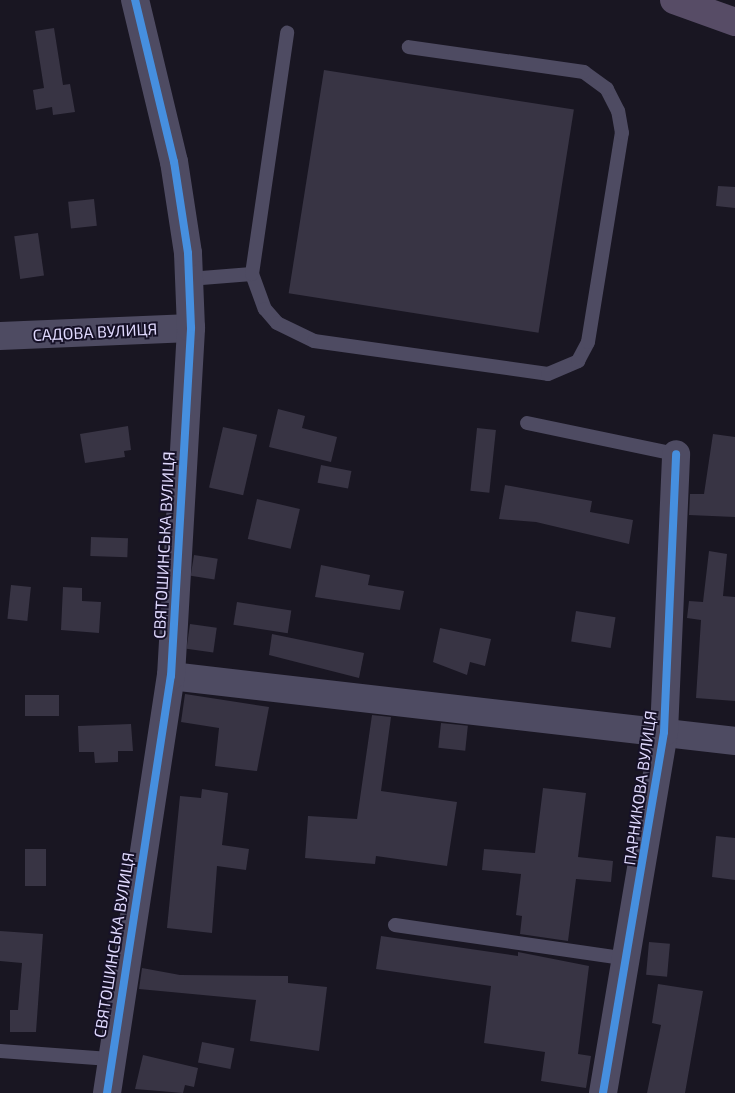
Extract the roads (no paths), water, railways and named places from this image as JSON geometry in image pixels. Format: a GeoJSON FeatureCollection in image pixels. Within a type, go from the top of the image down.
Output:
{"type":"FeatureCollection","features":[{"type":"Feature","properties":{"kind":"main road"},"geometry":{"type":"LineString","coordinates":[[674,0],[735,22]]}},
{"type":"Feature","properties":{"kind":"street","name":"СВЯТОШИНСЬКА ВУЛИЦЯ"},"geometry":{"type":"LineString","coordinates":[[107,1093],[110,1059],[171,676],[191,328],[189,279],[174,162],[135,0]]}},
{"type":"Feature","properties":{"kind":"street","name":"САДОВА ВУЛИЦЯ"},"geometry":{"type":"LineString","coordinates":[[0,336],[191,328]]}},
{"type":"Feature","properties":{"kind":"street","name":"ПАРНИКОВА ВУЛИЦЯ"},"geometry":{"type":"LineString","coordinates":[[603,1093],[628,959],[664,732],[676,454]]}},
{"type":"Feature","properties":{"kind":"street"},"geometry":{"type":"LineString","coordinates":[[171,676],[735,741]]}},
{"type":"Feature","properties":{"kind":"lane"},"geometry":{"type":"LineString","coordinates":[[286,33],[252,274],[265,309],[277,322],[314,341],[548,374],[578,361],[588,342],[620,142],[618,111],[606,89],[584,72],[409,47]]}},
{"type":"Feature","properties":{"kind":"lane"},"geometry":{"type":"LineString","coordinates":[[189,279],[252,274]]}},
{"type":"Feature","properties":{"kind":"lane"},"geometry":{"type":"LineString","coordinates":[[527,423],[676,454]]}},
{"type":"Feature","properties":{"kind":"lane"},"geometry":{"type":"LineString","coordinates":[[395,925],[628,959]]}},
{"type":"Feature","properties":{"kind":"lane"},"geometry":{"type":"LineString","coordinates":[[0,1051],[110,1059]]}}]}
